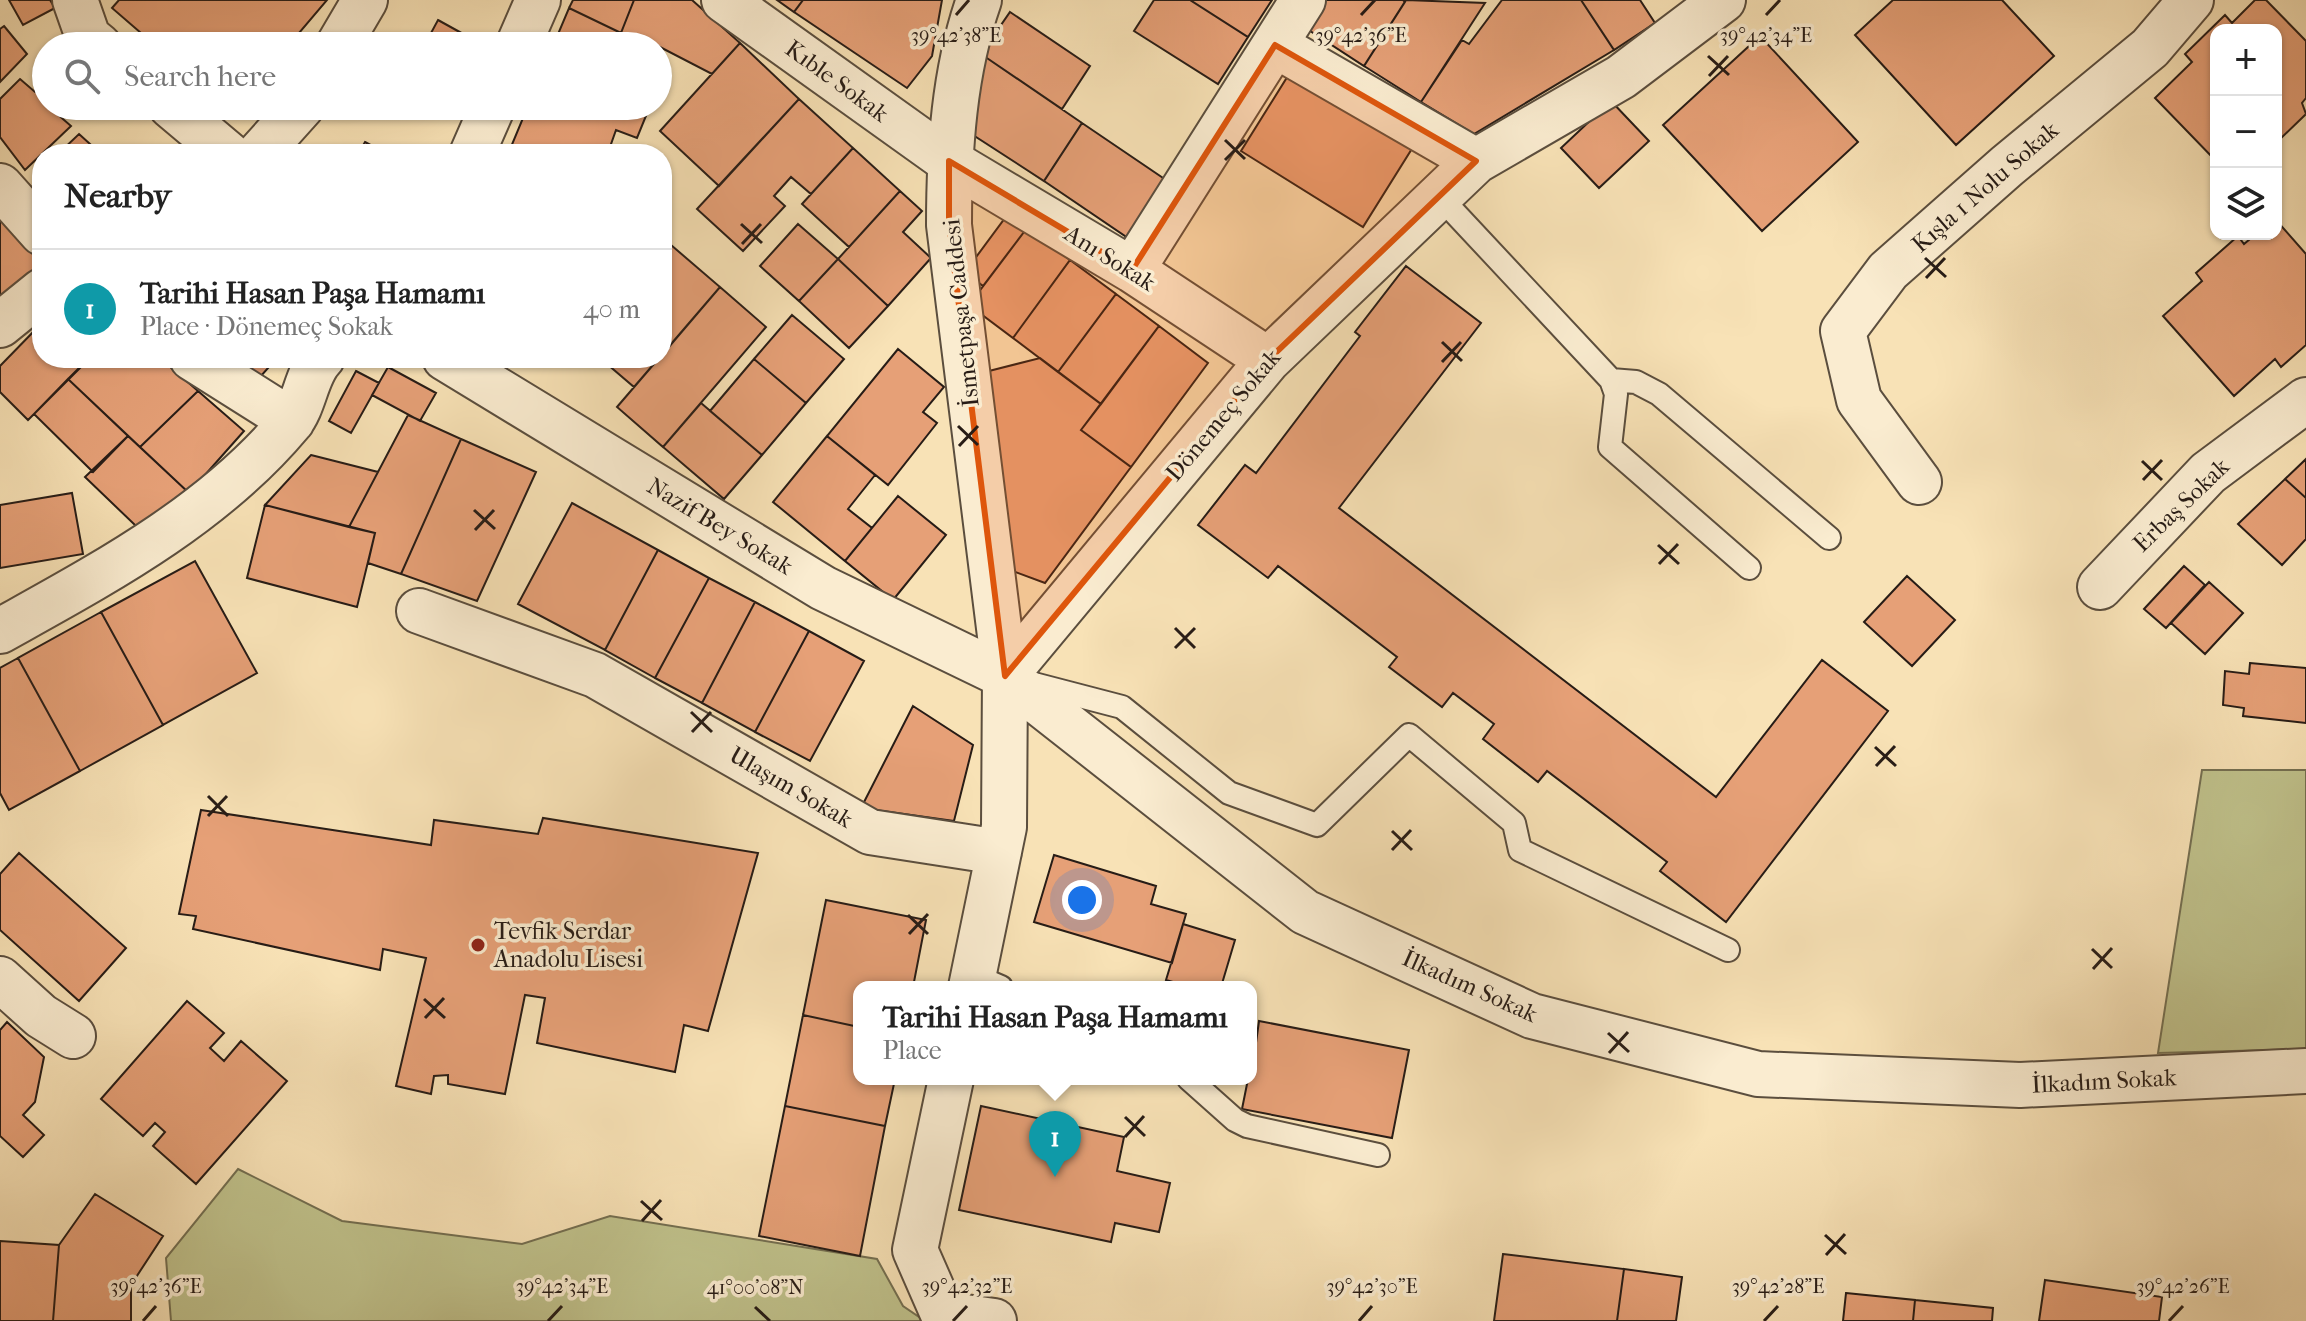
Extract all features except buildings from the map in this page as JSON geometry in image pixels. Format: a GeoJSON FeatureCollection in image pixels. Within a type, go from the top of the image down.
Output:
{"type":"FeatureCollection","features":[{"type":"Feature","properties":{"kind":"street"},"geometry":{"type":"LineString","coordinates":[[75,0],[86,32]]}},
{"type":"Feature","properties":{"kind":"street"},"geometry":{"type":"LineString","coordinates":[[346,32],[365,0]]}},
{"type":"Feature","properties":{"kind":"street"},"geometry":{"type":"LineString","coordinates":[[524,32],[538,0]]}},
{"type":"Feature","properties":{"kind":"street","name":"Kıble Sokak"},"geometry":{"type":"LineString","coordinates":[[724,0],[949,161]]}},
{"type":"Feature","properties":{"kind":"street","name":"İsmetpaşa Caddesi"},"geometry":{"type":"LineString","coordinates":[[979,0],[965,38],[949,161],[949,225],[1005,676]]}},
{"type":"Feature","properties":{"kind":"street"},"geometry":{"type":"LineString","coordinates":[[1132,270],[1303,0]]}},
{"type":"Feature","properties":{"kind":"street","name":"Dönemeç Sokak"},"geometry":{"type":"LineString","coordinates":[[1005,676],[1268,360],[1476,161],[1621,77],[1723,0]]}},
{"type":"Feature","properties":{"kind":"street","name":"Kışla 1 Nolu Sokak"},"geometry":{"type":"LineString","coordinates":[[1919,482],[1859,400],[1843,331],[1888,271],[2007,166],[2150,48],[2191,0]]}},
{"type":"Feature","properties":{"kind":"street"},"geometry":{"type":"LineString","coordinates":[[1275,45],[1476,161]]}},
{"type":"Feature","properties":{"kind":"street"},"geometry":{"type":"LineString","coordinates":[[188,120],[216,144]]}},
{"type":"Feature","properties":{"kind":"street"},"geometry":{"type":"LineString","coordinates":[[268,144],[289,120]]}},
{"type":"Feature","properties":{"kind":"street"},"geometry":{"type":"LineString","coordinates":[[476,144],[487,120]]}},
{"type":"Feature","properties":{"kind":"street","name":"Anı Sokak"},"geometry":{"type":"LineString","coordinates":[[949,161],[1132,270],[1268,360]]}},
{"type":"Feature","properties":{"kind":"street"},"geometry":{"type":"LineString","coordinates":[[0,186],[32,222]]}},
{"type":"Feature","properties":{"kind":"street"},"geometry":{"type":"LineString","coordinates":[[0,325],[32,299]]}},
{"type":"Feature","properties":{"kind":"street"},"geometry":{"type":"LineString","coordinates":[[208,368],[292,421]]}},
{"type":"Feature","properties":{"kind":"street"},"geometry":{"type":"LineString","coordinates":[[0,631],[113,568],[205,505],[292,421],[317,368]]}},
{"type":"Feature","properties":{"kind":"street","name":"Nazif Bey Sokak"},"geometry":{"type":"LineString","coordinates":[[461,368],[823,588],[1005,676]]}},
{"type":"Feature","properties":{"kind":"street","name":"Erbaş Sokak"},"geometry":{"type":"LineString","coordinates":[[2100,587],[2208,473],[2306,400]]}},
{"type":"Feature","properties":{"kind":"street"},"geometry":{"type":"LineString","coordinates":[[0,599],[72,591]]}},
{"type":"Feature","properties":{"kind":"street","name":"Ulaşım Sokak"},"geometry":{"type":"LineString","coordinates":[[419,611],[595,675],[870,832],[999,852]]}},
{"type":"Feature","properties":{"kind":"street"},"geometry":{"type":"LineString","coordinates":[[982,981],[1004,827],[1005,676]]}},
{"type":"Feature","properties":{"kind":"street","name":"İlkadım Sokak"},"geometry":{"type":"LineString","coordinates":[[1005,676],[1305,912],[1532,1016],[1758,1074],[2020,1085],[2306,1071]]}},
{"type":"Feature","properties":{"kind":"street"},"geometry":{"type":"LineString","coordinates":[[0,979],[41,1016],[73,1036]]}},
{"type":"Feature","properties":{"kind":"street"},"geometry":{"type":"LineString","coordinates":[[950,1085],[915,1250],[943,1314],[994,1321]]}},
{"type":"Feature","properties":{"kind":"lane"},"geometry":{"type":"LineString","coordinates":[[1439,196],[1611,380],[1616,394],[1610,447],[1749,568]]}},
{"type":"Feature","properties":{"kind":"lane"},"geometry":{"type":"LineString","coordinates":[[1611,380],[1636,382],[1659,394],[1829,538]]}},
{"type":"Feature","properties":{"kind":"lane"},"geometry":{"type":"LineString","coordinates":[[1005,676],[1122,707],[1229,793],[1317,825],[1409,735],[1514,823],[1520,850],[1728,950]]}},
{"type":"Feature","properties":{"kind":"lane"},"geometry":{"type":"LineString","coordinates":[[1196,1085],[1235,1120],[1247,1126],[1378,1155]]}},
{"type":"Feature","properties":{"kind":"highlighted area"},"geometry":{"type":"Polygon","coordinates":[[[1275,45],[1476,161],[1268,360],[1005,676],[949,225],[949,161],[1132,270],[1275,45]]]}},
{"type":"Feature","properties":{"kind":"green space"},"geometry":{"type":"Polygon","coordinates":[[[2202,770],[2306,770],[2306,1049],[2158,1053],[2202,770]]]}},
{"type":"Feature","properties":{"kind":"green space"},"geometry":{"type":"Polygon","coordinates":[[[238,1169],[342,1221],[522,1244],[610,1216],[877,1259],[903,1306],[925,1321],[171,1321],[166,1258],[238,1169]]]}},
{"type":"Feature","properties":{"kind":"place","name":"Tevfik Serdar Anadolu Lisesi"},"geometry":{"type":"Point","coordinates":[478,945]}},
{"type":"Feature","properties":{"kind":"place","name":"Tarihi Hasan Paşa Hamamı"},"geometry":{"type":"Point","coordinates":[1055,1177]}}]}
